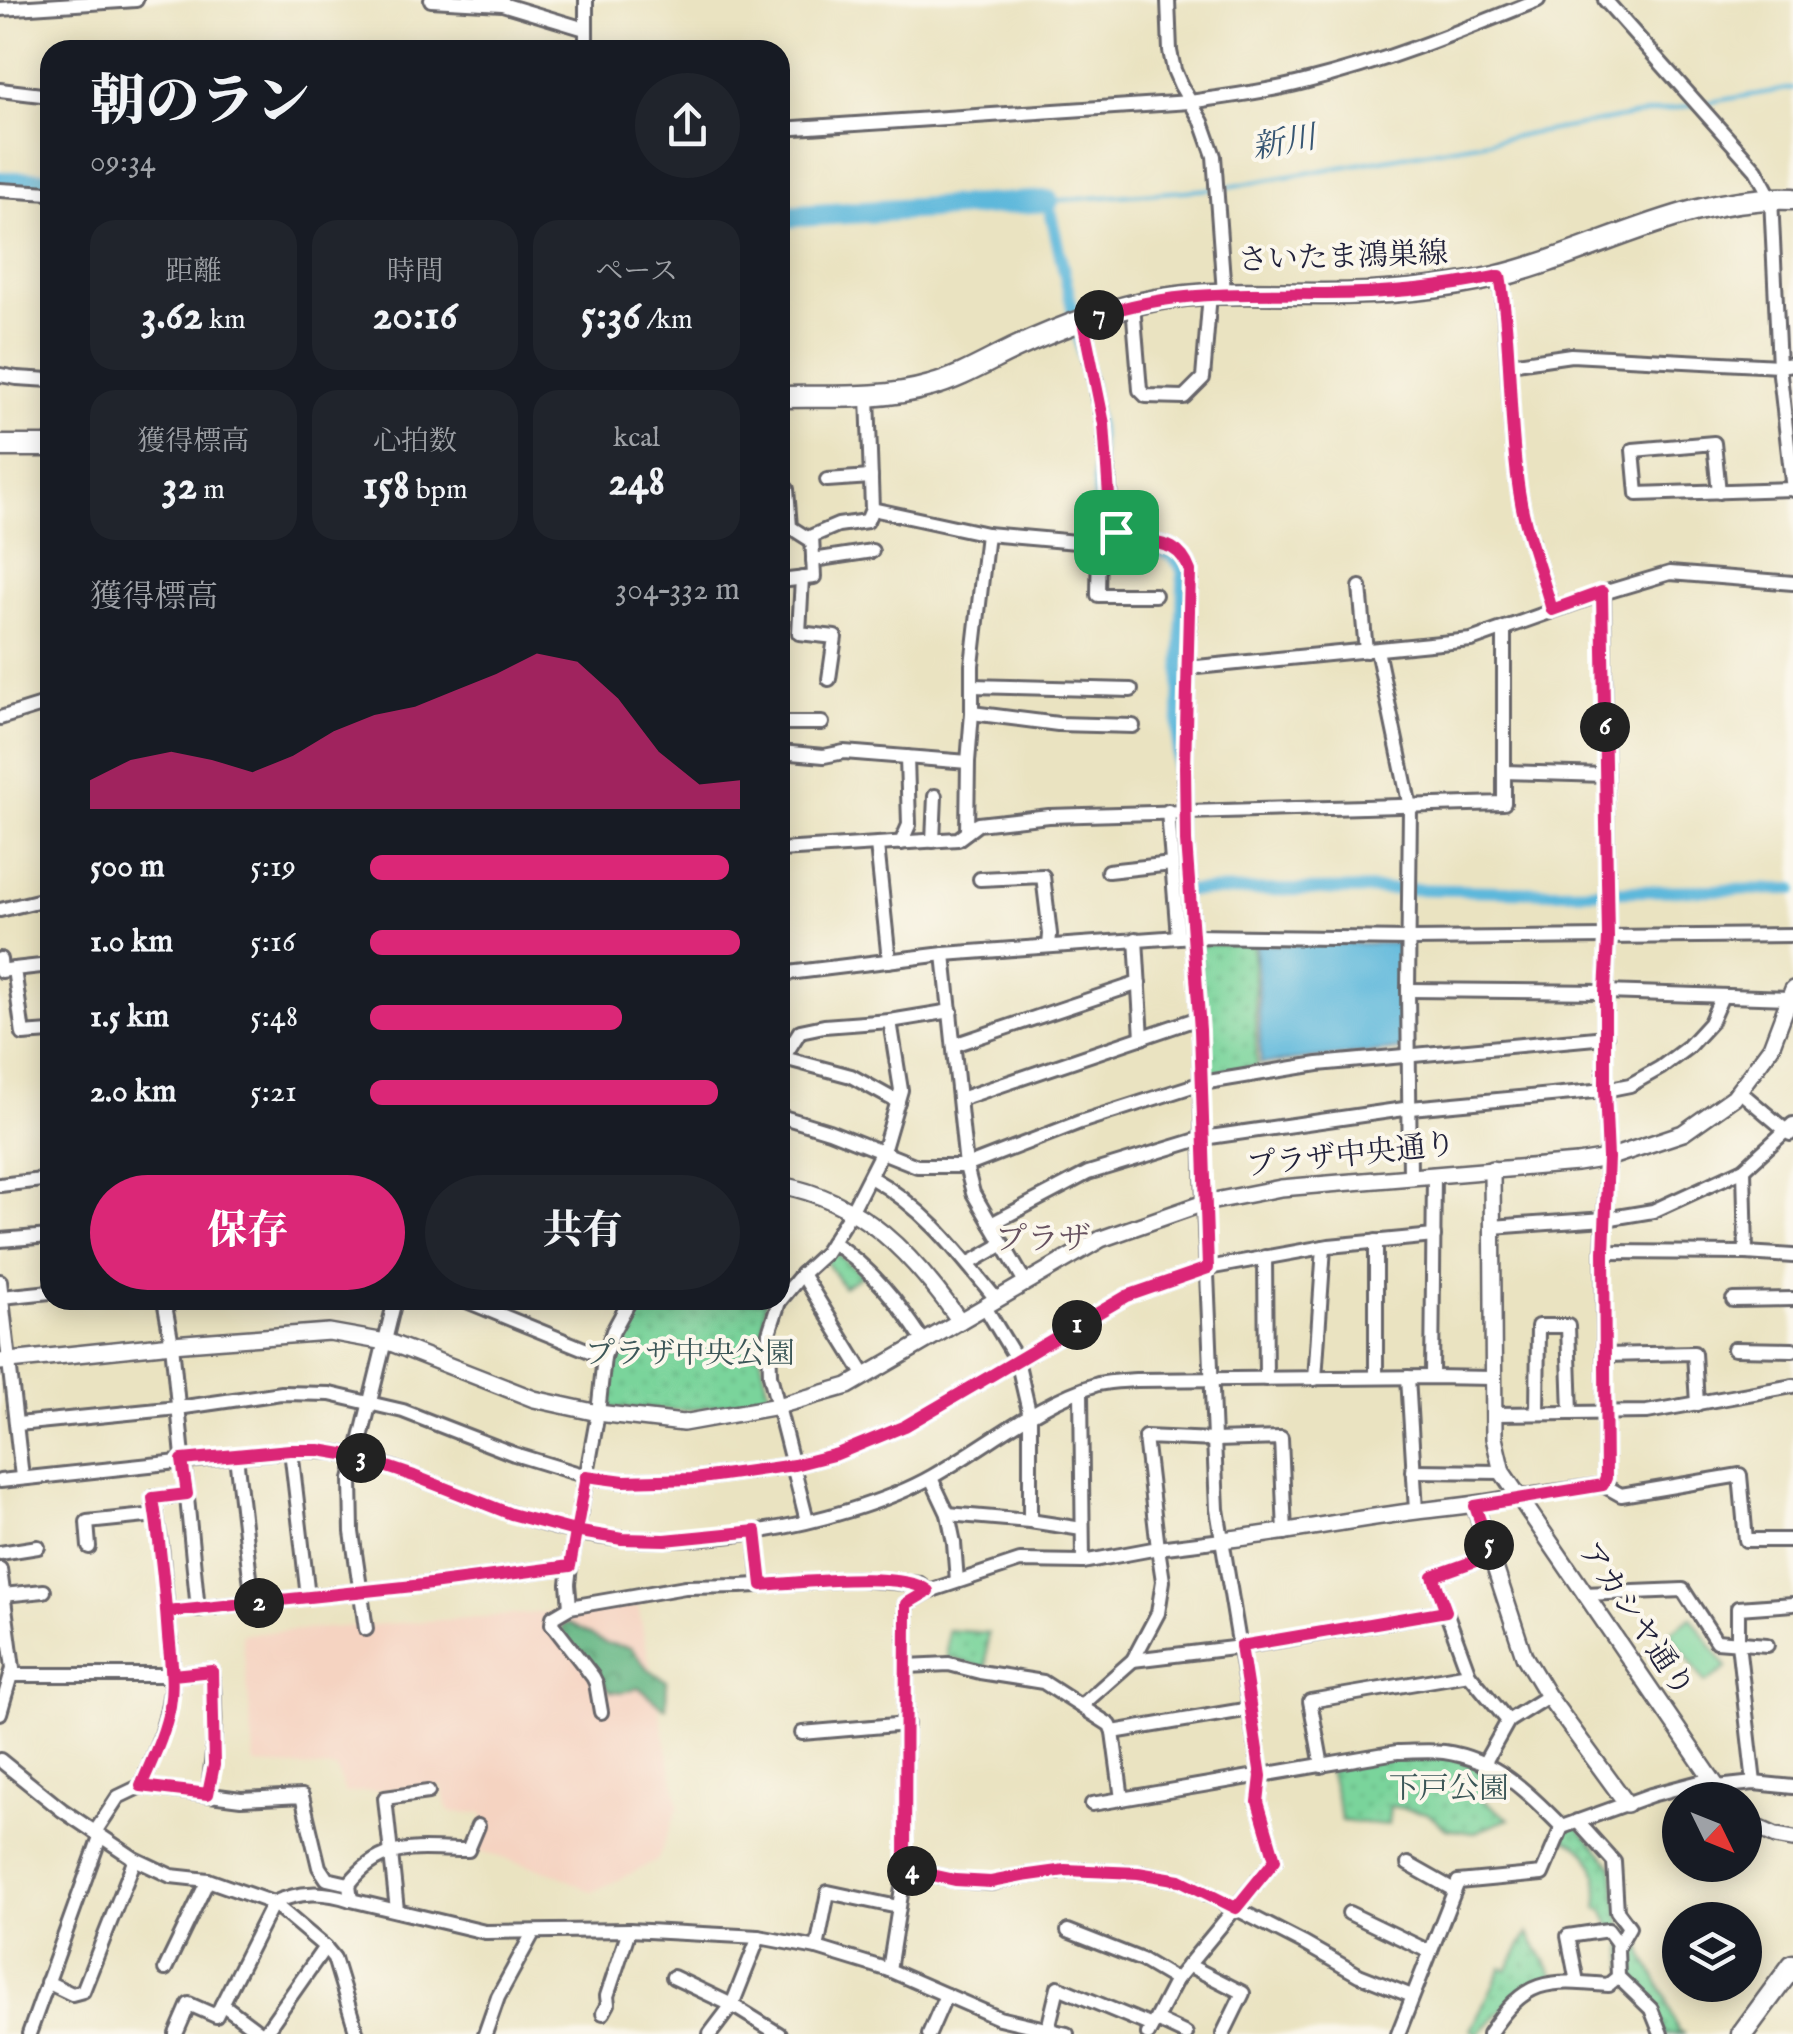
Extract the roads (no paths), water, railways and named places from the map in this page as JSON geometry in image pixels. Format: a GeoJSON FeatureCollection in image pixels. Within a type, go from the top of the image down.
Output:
{"type":"FeatureCollection","features":[{"type":"Feature","properties":{"kind":"main road","name":"さいたま鴻巣線"},"geometry":{"type":"LineString","coordinates":[[790,397],[868,396],[934,385],[1040,337],[1161,299],[1217,294],[1383,292],[1443,286],[1500,276],[1702,208],[1771,198],[1793,199]]}},
{"type":"Feature","properties":{"kind":"main road"},"geometry":{"type":"LineString","coordinates":[[0,446],[40,446]]}},
{"type":"Feature","properties":{"kind":"main road"},"geometry":{"type":"LineString","coordinates":[[1742,2034],[1793,1965]]}},
{"type":"Feature","properties":{"kind":"street"},"geometry":{"type":"LineString","coordinates":[[0,9],[136,0]]}},
{"type":"Feature","properties":{"kind":"street"},"geometry":{"type":"LineString","coordinates":[[431,0],[502,4],[585,29]]}},
{"type":"Feature","properties":{"kind":"street"},"geometry":{"type":"LineString","coordinates":[[586,0],[586,40]]}},
{"type":"Feature","properties":{"kind":"street"},"geometry":{"type":"LineString","coordinates":[[1133,305],[1140,390],[1146,396],[1184,398],[1203,378],[1217,294],[1214,156],[1202,122],[1174,70],[1168,0]]}},
{"type":"Feature","properties":{"kind":"street"},"geometry":{"type":"LineString","coordinates":[[790,128],[1190,102],[1305,82],[1442,38],[1538,0]]}},
{"type":"Feature","properties":{"kind":"street"},"geometry":{"type":"LineString","coordinates":[[1605,0],[1756,170],[1771,198],[1793,489],[1719,492],[1637,494],[1633,450],[1714,443],[1719,492]]}},
{"type":"Feature","properties":{"kind":"street"},"geometry":{"type":"LineString","coordinates":[[0,90],[40,95]]}},
{"type":"Feature","properties":{"kind":"street"},"geometry":{"type":"LineString","coordinates":[[0,190],[40,192]]}},
{"type":"Feature","properties":{"kind":"street"},"geometry":{"type":"LineString","coordinates":[[1500,276],[1508,326],[1519,490],[1525,525],[1552,610]]}},
{"type":"Feature","properties":{"kind":"street"},"geometry":{"type":"LineString","coordinates":[[1083,321],[1104,424],[1110,511],[1116,532],[1126,538],[1175,548],[1187,563],[1190,580],[1185,811],[1202,1082],[1217,1509],[1261,1776],[1258,1802],[1275,1860],[1176,1980],[1152,2027]]}},
{"type":"Feature","properties":{"kind":"street"},"geometry":{"type":"LineString","coordinates":[[1510,364],[1571,355],[1786,365]]}},
{"type":"Feature","properties":{"kind":"street"},"geometry":{"type":"LineString","coordinates":[[0,375],[40,379]]}},
{"type":"Feature","properties":{"kind":"street"},"geometry":{"type":"LineString","coordinates":[[790,580],[814,577],[812,536],[838,525],[867,520],[872,509],[868,396]]}},
{"type":"Feature","properties":{"kind":"street"},"geometry":{"type":"LineString","coordinates":[[828,480],[871,477]]}},
{"type":"Feature","properties":{"kind":"street"},"geometry":{"type":"LineString","coordinates":[[872,509],[987,534],[1100,544],[1116,532]]}},
{"type":"Feature","properties":{"kind":"street"},"geometry":{"type":"LineString","coordinates":[[790,527],[812,540]]}},
{"type":"Feature","properties":{"kind":"street"},"geometry":{"type":"LineString","coordinates":[[967,832],[972,665],[987,534]]}},
{"type":"Feature","properties":{"kind":"street"},"geometry":{"type":"LineString","coordinates":[[1100,544],[1098,595],[1155,595]]}},
{"type":"Feature","properties":{"kind":"street"},"geometry":{"type":"LineString","coordinates":[[813,560],[872,552]]}},
{"type":"Feature","properties":{"kind":"street"},"geometry":{"type":"LineString","coordinates":[[1187,668],[1471,640],[1602,592],[1670,573],[1793,583]]}},
{"type":"Feature","properties":{"kind":"street"},"geometry":{"type":"LineString","coordinates":[[802,578],[799,633],[835,637],[829,678]]}},
{"type":"Feature","properties":{"kind":"street"},"geometry":{"type":"LineString","coordinates":[[1360,587],[1410,807],[1410,1176]]}},
{"type":"Feature","properties":{"kind":"street"},"geometry":{"type":"LineString","coordinates":[[1602,592],[1608,938],[1603,1485]]}},
{"type":"Feature","properties":{"kind":"street"},"geometry":{"type":"LineString","coordinates":[[790,849],[958,839],[978,824],[1049,816],[1504,804],[1504,630]]}},
{"type":"Feature","properties":{"kind":"street"},"geometry":{"type":"LineString","coordinates":[[972,686],[1131,690]]}},
{"type":"Feature","properties":{"kind":"street"},"geometry":{"type":"LineString","coordinates":[[0,718],[40,706]]}},
{"type":"Feature","properties":{"kind":"street"},"geometry":{"type":"LineString","coordinates":[[972,713],[1058,724],[1133,726]]}},
{"type":"Feature","properties":{"kind":"street"},"geometry":{"type":"LineString","coordinates":[[790,722],[822,723]]}},
{"type":"Feature","properties":{"kind":"street"},"geometry":{"type":"LineString","coordinates":[[790,753],[824,756],[844,752],[968,762]]}},
{"type":"Feature","properties":{"kind":"street"},"geometry":{"type":"LineString","coordinates":[[902,843],[909,825],[907,757]]}},
{"type":"Feature","properties":{"kind":"street"},"geometry":{"type":"LineString","coordinates":[[1504,772],[1606,774]]}},
{"type":"Feature","properties":{"kind":"street"},"geometry":{"type":"LineString","coordinates":[[933,841],[935,796]]}},
{"type":"Feature","properties":{"kind":"street"},"geometry":{"type":"LineString","coordinates":[[1168,812],[1178,937]]}},
{"type":"Feature","properties":{"kind":"street"},"geometry":{"type":"LineString","coordinates":[[877,844],[889,961]]}},
{"type":"Feature","properties":{"kind":"street"},"geometry":{"type":"LineString","coordinates":[[1108,871],[1172,864]]}},
{"type":"Feature","properties":{"kind":"street"},"geometry":{"type":"LineString","coordinates":[[980,879],[1043,876],[1049,946]]}},
{"type":"Feature","properties":{"kind":"street"},"geometry":{"type":"LineString","coordinates":[[0,910],[40,900]]}},
{"type":"Feature","properties":{"kind":"street"},"geometry":{"type":"LineString","coordinates":[[790,973],[991,945],[1049,946],[1193,936],[1410,940],[1793,936]]}},
{"type":"Feature","properties":{"kind":"street"},"geometry":{"type":"LineString","coordinates":[[1136,939],[1142,1038]]}},
{"type":"Feature","properties":{"kind":"street"},"geometry":{"type":"LineString","coordinates":[[944,954],[966,1166],[973,1194],[1025,1282]]}},
{"type":"Feature","properties":{"kind":"street"},"geometry":{"type":"LineString","coordinates":[[0,959],[2,971],[40,966]]}},
{"type":"Feature","properties":{"kind":"street"},"geometry":{"type":"LineString","coordinates":[[14,969],[22,1034],[40,1033]]}},
{"type":"Feature","properties":{"kind":"street"},"geometry":{"type":"LineString","coordinates":[[954,1045],[1139,983]]}},
{"type":"Feature","properties":{"kind":"street"},"geometry":{"type":"LineString","coordinates":[[1408,990],[1722,996],[1791,993]]}},
{"type":"Feature","properties":{"kind":"street","name":"プラザ中央通り"},"geometry":{"type":"LineString","coordinates":[[4,1362],[329,1332],[385,1342],[534,1398],[598,1413],[683,1422],[778,1406],[848,1386],[1101,1239],[1204,1203],[1281,1188],[1577,1163],[1608,1158],[1683,1133],[1734,1097],[1770,1048],[1791,993]]}},
{"type":"Feature","properties":{"kind":"street"},"geometry":{"type":"LineString","coordinates":[[992,1224],[1088,1173],[1203,1138],[1410,1108],[1630,1085],[1688,1047],[1710,1023],[1722,996]]}},
{"type":"Feature","properties":{"kind":"street"},"geometry":{"type":"LineString","coordinates":[[790,1046],[800,1031],[950,1012]]}},
{"type":"Feature","properties":{"kind":"street"},"geometry":{"type":"LineString","coordinates":[[960,1099],[1199,1018]]}},
{"type":"Feature","properties":{"kind":"street"},"geometry":{"type":"LineString","coordinates":[[790,1289],[825,1253],[881,1153],[901,1090],[890,1020]]}},
{"type":"Feature","properties":{"kind":"street"},"geometry":{"type":"LineString","coordinates":[[790,1119],[917,1166],[966,1166],[1080,1122],[1202,1082],[1318,1064],[1606,1037]]}},
{"type":"Feature","properties":{"kind":"street"},"geometry":{"type":"LineString","coordinates":[[790,1060],[852,1076],[898,1102]]}},
{"type":"Feature","properties":{"kind":"street"},"geometry":{"type":"LineString","coordinates":[[1492,1227],[1605,1219],[1653,1211],[1744,1168],[1791,1131],[1738,1090]]}},
{"type":"Feature","properties":{"kind":"street"},"geometry":{"type":"LineString","coordinates":[[1744,1168],[1746,1253]]}},
{"type":"Feature","properties":{"kind":"street","name":"アカシヤ通り"},"geometry":{"type":"LineString","coordinates":[[1492,1169],[1494,1438],[1502,1472],[1714,1782]]}},
{"type":"Feature","properties":{"kind":"street"},"geometry":{"type":"LineString","coordinates":[[1432,1376],[1434,1174]]}},
{"type":"Feature","properties":{"kind":"street"},"geometry":{"type":"LineString","coordinates":[[870,1176],[929,1219],[968,1264],[1017,1360],[1030,1416],[1030,1521]]}},
{"type":"Feature","properties":{"kind":"street"},"geometry":{"type":"LineString","coordinates":[[0,1185],[40,1180]]}},
{"type":"Feature","properties":{"kind":"street"},"geometry":{"type":"LineString","coordinates":[[790,1187],[820,1195],[893,1240],[920,1267],[960,1320]]}},
{"type":"Feature","properties":{"kind":"street"},"geometry":{"type":"LineString","coordinates":[[18,1424],[282,1393],[330,1394],[403,1411],[514,1454],[586,1476],[624,1481],[694,1479],[794,1465],[837,1454],[905,1426],[1127,1296],[1208,1268],[1324,1246],[1434,1236]]}},
{"type":"Feature","properties":{"kind":"street"},"geometry":{"type":"LineString","coordinates":[[0,1240],[40,1237]]}},
{"type":"Feature","properties":{"kind":"street"},"geometry":{"type":"LineString","coordinates":[[1376,1241],[1376,1378]]}},
{"type":"Feature","properties":{"kind":"street"},"geometry":{"type":"LineString","coordinates":[[832,1242],[874,1276],[900,1305],[924,1342]]}},
{"type":"Feature","properties":{"kind":"street"},"geometry":{"type":"LineString","coordinates":[[968,1264],[1003,1244]]}},
{"type":"Feature","properties":{"kind":"street"},"geometry":{"type":"LineString","coordinates":[[1315,1379],[1324,1246]]}},
{"type":"Feature","properties":{"kind":"street"},"geometry":{"type":"LineString","coordinates":[[1604,1252],[1793,1256]]}},
{"type":"Feature","properties":{"kind":"street"},"geometry":{"type":"LineString","coordinates":[[1265,1258],[1266,1380]]}},
{"type":"Feature","properties":{"kind":"street"},"geometry":{"type":"LineString","coordinates":[[802,1274],[866,1376]]}},
{"type":"Feature","properties":{"kind":"street"},"geometry":{"type":"LineString","coordinates":[[0,1280],[4,1362],[18,1424],[22,1477]]}},
{"type":"Feature","properties":{"kind":"street"},"geometry":{"type":"LineString","coordinates":[[2,1296],[40,1293]]}},
{"type":"Feature","properties":{"kind":"street"},"geometry":{"type":"LineString","coordinates":[[1733,1300],[1793,1299]]}},
{"type":"Feature","properties":{"kind":"street"},"geometry":{"type":"LineString","coordinates":[[166,1310],[198,1610]]}},
{"type":"Feature","properties":{"kind":"street"},"geometry":{"type":"LineString","coordinates":[[366,1628],[352,1532],[352,1478],[393,1310]]}},
{"type":"Feature","properties":{"kind":"street"},"geometry":{"type":"LineString","coordinates":[[489,1310],[604,1357]]}},
{"type":"Feature","properties":{"kind":"street"},"geometry":{"type":"LineString","coordinates":[[570,1607],[570,1566],[598,1413],[604,1357],[625,1310]]}},
{"type":"Feature","properties":{"kind":"street"},"geometry":{"type":"LineString","coordinates":[[776,1310],[769,1333],[770,1375],[808,1521]]}},
{"type":"Feature","properties":{"kind":"street"},"geometry":{"type":"LineString","coordinates":[[1537,1413],[1538,1326],[1568,1326],[1571,1412]]}},
{"type":"Feature","properties":{"kind":"street"},"geometry":{"type":"LineString","coordinates":[[1734,1349],[1793,1350]]}},
{"type":"Feature","properties":{"kind":"street"},"geometry":{"type":"LineString","coordinates":[[1604,1355],[1694,1353],[1697,1404]]}},
{"type":"Feature","properties":{"kind":"street"},"geometry":{"type":"LineString","coordinates":[[1408,1377],[1416,1511]]}},
{"type":"Feature","properties":{"kind":"street"},"geometry":{"type":"LineString","coordinates":[[0,1481],[182,1460],[319,1450],[355,1456],[511,1514],[575,1531],[622,1539],[665,1540],[756,1531],[808,1521],[892,1495],[931,1478],[1058,1400],[1102,1383],[1494,1378]]}},
{"type":"Feature","properties":{"kind":"street"},"geometry":{"type":"LineString","coordinates":[[1494,1414],[1648,1412],[1793,1386]]}},
{"type":"Feature","properties":{"kind":"street"},"geometry":{"type":"LineString","coordinates":[[1081,1391],[1083,1562]]}},
{"type":"Feature","properties":{"kind":"street"},"geometry":{"type":"LineString","coordinates":[[1082,1706],[1133,1660],[1158,1614],[1163,1581],[1145,1437],[1281,1438],[1285,1533]]}},
{"type":"Feature","properties":{"kind":"street"},"geometry":{"type":"LineString","coordinates":[[290,1450],[308,1597]]}},
{"type":"Feature","properties":{"kind":"street"},"geometry":{"type":"LineString","coordinates":[[236,1456],[253,1604]]}},
{"type":"Feature","properties":{"kind":"street"},"geometry":{"type":"LineString","coordinates":[[1413,1471],[1502,1472]]}},
{"type":"Feature","properties":{"kind":"street"},"geometry":{"type":"LineString","coordinates":[[889,1970],[905,1869],[906,1604],[928,1591],[1020,1562],[1083,1562],[1603,1485],[1621,1495],[1740,1475],[1746,1540],[1793,1540]]}},
{"type":"Feature","properties":{"kind":"street"},"geometry":{"type":"LineString","coordinates":[[931,1478],[948,1514],[956,1581]]}},
{"type":"Feature","properties":{"kind":"street"},"geometry":{"type":"LineString","coordinates":[[141,1786],[170,1707],[173,1675],[153,1498],[187,1494]]}},
{"type":"Feature","properties":{"kind":"street"},"geometry":{"type":"LineString","coordinates":[[1475,1506],[1524,1656],[1548,1696],[1627,1804]]}},
{"type":"Feature","properties":{"kind":"street"},"geometry":{"type":"LineString","coordinates":[[948,1514],[1082,1529]]}},
{"type":"Feature","properties":{"kind":"street"},"geometry":{"type":"LineString","coordinates":[[89,1547],[86,1522],[156,1515]]}},
{"type":"Feature","properties":{"kind":"street"},"geometry":{"type":"LineString","coordinates":[[756,1531],[762,1585]]}},
{"type":"Feature","properties":{"kind":"street"},"geometry":{"type":"LineString","coordinates":[[0,1552],[38,1548]]}},
{"type":"Feature","properties":{"kind":"street"},"geometry":{"type":"LineString","coordinates":[[1492,1555],[1433,1576],[1468,1674],[1508,1721]]}},
{"type":"Feature","properties":{"kind":"street"},"geometry":{"type":"LineString","coordinates":[[167,1612],[570,1566]]}},
{"type":"Feature","properties":{"kind":"street"},"geometry":{"type":"LineString","coordinates":[[0,1569],[13,1668],[1,1706]]}},
{"type":"Feature","properties":{"kind":"street"},"geometry":{"type":"LineString","coordinates":[[601,1712],[593,1677],[552,1624],[553,1617],[570,1607],[685,1587],[856,1579],[920,1584],[928,1591]]}},
{"type":"Feature","properties":{"kind":"street"},"geometry":{"type":"LineString","coordinates":[[1584,1594],[1683,1590],[1716,1641],[1767,1645]]}},
{"type":"Feature","properties":{"kind":"street"},"geometry":{"type":"LineString","coordinates":[[3,1602],[44,1591]]}},
{"type":"Feature","properties":{"kind":"street"},"geometry":{"type":"LineString","coordinates":[[1754,1782],[1738,1643],[1738,1608],[1793,1604]]}},
{"type":"Feature","properties":{"kind":"street"},"geometry":{"type":"LineString","coordinates":[[1133,1660],[1446,1611]]}},
{"type":"Feature","properties":{"kind":"street"},"geometry":{"type":"LineString","coordinates":[[907,1666],[948,1664],[1043,1682],[1082,1706],[1110,1725],[1122,1799]]}},
{"type":"Feature","properties":{"kind":"street"},"geometry":{"type":"LineString","coordinates":[[11,1674],[173,1675],[212,1671],[214,1765],[208,1794]]}},
{"type":"Feature","properties":{"kind":"street"},"geometry":{"type":"LineString","coordinates":[[1322,1766],[1310,1700],[1468,1674]]}},
{"type":"Feature","properties":{"kind":"street"},"geometry":{"type":"LineString","coordinates":[[1485,1762],[1508,1721],[1548,1696]]}},
{"type":"Feature","properties":{"kind":"street"},"geometry":{"type":"LineString","coordinates":[[1113,1732],[1250,1708]]}},
{"type":"Feature","properties":{"kind":"street"},"geometry":{"type":"LineString","coordinates":[[802,1734],[907,1724]]}},
{"type":"Feature","properties":{"kind":"street"},"geometry":{"type":"LineString","coordinates":[[1092,1804],[1397,1752],[1444,1752],[1485,1762],[1524,1788],[1562,1827]]}},
{"type":"Feature","properties":{"kind":"street"},"geometry":{"type":"LineString","coordinates":[[0,1760],[62,1810],[135,1859],[171,1876],[208,1880],[273,1903],[334,1958],[357,2034]]}},
{"type":"Feature","properties":{"kind":"street"},"geometry":{"type":"LineString","coordinates":[[1762,1784],[1793,1787]]}},
{"type":"Feature","properties":{"kind":"street"},"geometry":{"type":"LineString","coordinates":[[29,2034],[97,1834],[118,1797],[141,1786],[241,1799],[302,1796],[319,1867],[327,1879],[349,1884]]}},
{"type":"Feature","properties":{"kind":"street"},"geometry":{"type":"LineString","coordinates":[[397,1910],[384,1798],[428,1792]]}},
{"type":"Feature","properties":{"kind":"street"},"geometry":{"type":"LineString","coordinates":[[1398,2034],[1458,1882],[1542,1874],[1562,1827],[1627,1804],[1662,1798]]}},
{"type":"Feature","properties":{"kind":"street"},"geometry":{"type":"LineString","coordinates":[[1577,1822],[1614,1862],[1617,1912],[1629,1928],[1616,1948],[1618,1977],[1652,2009],[1661,2034]]}},
{"type":"Feature","properties":{"kind":"street"},"geometry":{"type":"LineString","coordinates":[[351,1900],[349,1884],[366,1864],[390,1850],[468,1850],[478,1826]]}},
{"type":"Feature","properties":{"kind":"street"},"geometry":{"type":"LineString","coordinates":[[1762,1830],[1793,1839]]}},
{"type":"Feature","properties":{"kind":"street"},"geometry":{"type":"LineString","coordinates":[[47,1982],[72,1994],[82,1991],[135,1859]]}},
{"type":"Feature","properties":{"kind":"street"},"geometry":{"type":"LineString","coordinates":[[1408,1864],[1454,1890]]}},
{"type":"Feature","properties":{"kind":"street"},"geometry":{"type":"LineString","coordinates":[[905,1869],[955,1880],[991,1882],[1065,1870],[1138,1873],[1180,1880],[1359,1975],[1412,1996]]}},
{"type":"Feature","properties":{"kind":"street"},"geometry":{"type":"LineString","coordinates":[[164,1969],[208,1880]]}},
{"type":"Feature","properties":{"kind":"street"},"geometry":{"type":"LineString","coordinates":[[176,2034],[189,2004],[216,2016],[273,1903],[309,1892],[333,1894],[485,1932],[629,1930],[759,1938],[817,1948],[889,1970],[999,2018],[1067,2034]]}},
{"type":"Feature","properties":{"kind":"street"},"geometry":{"type":"LineString","coordinates":[[817,1948],[828,1892],[898,1906]]}},
{"type":"Feature","properties":{"kind":"street"},"geometry":{"type":"LineString","coordinates":[[1349,1914],[1430,1952]]}},
{"type":"Feature","properties":{"kind":"street"},"geometry":{"type":"LineString","coordinates":[[603,2012],[629,1930]]}},
{"type":"Feature","properties":{"kind":"street"},"geometry":{"type":"LineString","coordinates":[[1577,1982],[1568,1936],[1608,1930],[1619,1944]]}},
{"type":"Feature","properties":{"kind":"street"},"geometry":{"type":"LineString","coordinates":[[1068,1932],[1142,1960],[1176,1980]]}},
{"type":"Feature","properties":{"kind":"street"},"geometry":{"type":"LineString","coordinates":[[485,2034],[498,1998],[533,1933]]}},
{"type":"Feature","properties":{"kind":"street"},"geometry":{"type":"LineString","coordinates":[[710,2034],[732,2005],[759,1938]]}},
{"type":"Feature","properties":{"kind":"street"},"geometry":{"type":"LineString","coordinates":[[222,2004],[263,2034],[325,1946]]}},
{"type":"Feature","properties":{"kind":"street"},"geometry":{"type":"LineString","coordinates":[[1188,1966],[1243,1993],[1223,2034]]}},
{"type":"Feature","properties":{"kind":"street"},"geometry":{"type":"LineString","coordinates":[[673,1977],[732,2005],[779,2034]]}},
{"type":"Feature","properties":{"kind":"street"},"geometry":{"type":"LineString","coordinates":[[1489,2034],[1520,1996],[1545,1982],[1608,1985],[1618,1977]]}},
{"type":"Feature","properties":{"kind":"street"},"geometry":{"type":"LineString","coordinates":[[1048,2030],[1058,1987],[1152,2027],[1186,2034]]}},
{"type":"Feature","properties":{"kind":"street"},"geometry":{"type":"LineString","coordinates":[[929,2034],[946,1995]]}},
{"type":"Feature","properties":{"kind":"water"},"geometry":{"type":"Polygon","coordinates":[[[1400,943],[1404,948],[1403,1045],[1399,1050],[1261,1064],[1256,944],[1400,943]]]}},
{"type":"Feature","properties":{"kind":"waterway","name":"新川"},"geometry":{"type":"LineString","coordinates":[[1704,103],[1793,88]]}},
{"type":"Feature","properties":{"kind":"waterway","name":"新川"},"geometry":{"type":"LineString","coordinates":[[1221,188],[1695,105]]}},
{"type":"Feature","properties":{"kind":"waterway","name":"新川"},"geometry":{"type":"LineString","coordinates":[[0,182],[40,182]]}},
{"type":"Feature","properties":{"kind":"waterway","name":"新川"},"geometry":{"type":"LineString","coordinates":[[1048,201],[1212,189]]}},
{"type":"Feature","properties":{"kind":"waterway"},"geometry":{"type":"LineString","coordinates":[[1048,201],[1097,430],[1099,518],[1117,542],[1164,552],[1174,558],[1182,572],[1176,813],[1182,891],[1793,889]]}},
{"type":"Feature","properties":{"kind":"waterway","name":"新川"},"geometry":{"type":"LineString","coordinates":[[790,216],[1048,201]]}},
{"type":"Feature","properties":{"kind":"district","name":"プラザ"},"geometry":{"type":"Point","coordinates":[1043,1240]}},
{"type":"Feature","properties":{"kind":"park label","name":"プラザ中央公園"},"geometry":{"type":"Point","coordinates":[690,1355]}},
{"type":"Feature","properties":{"kind":"park label","name":"下戸公園"},"geometry":{"type":"Point","coordinates":[1449,1790]}}]}
